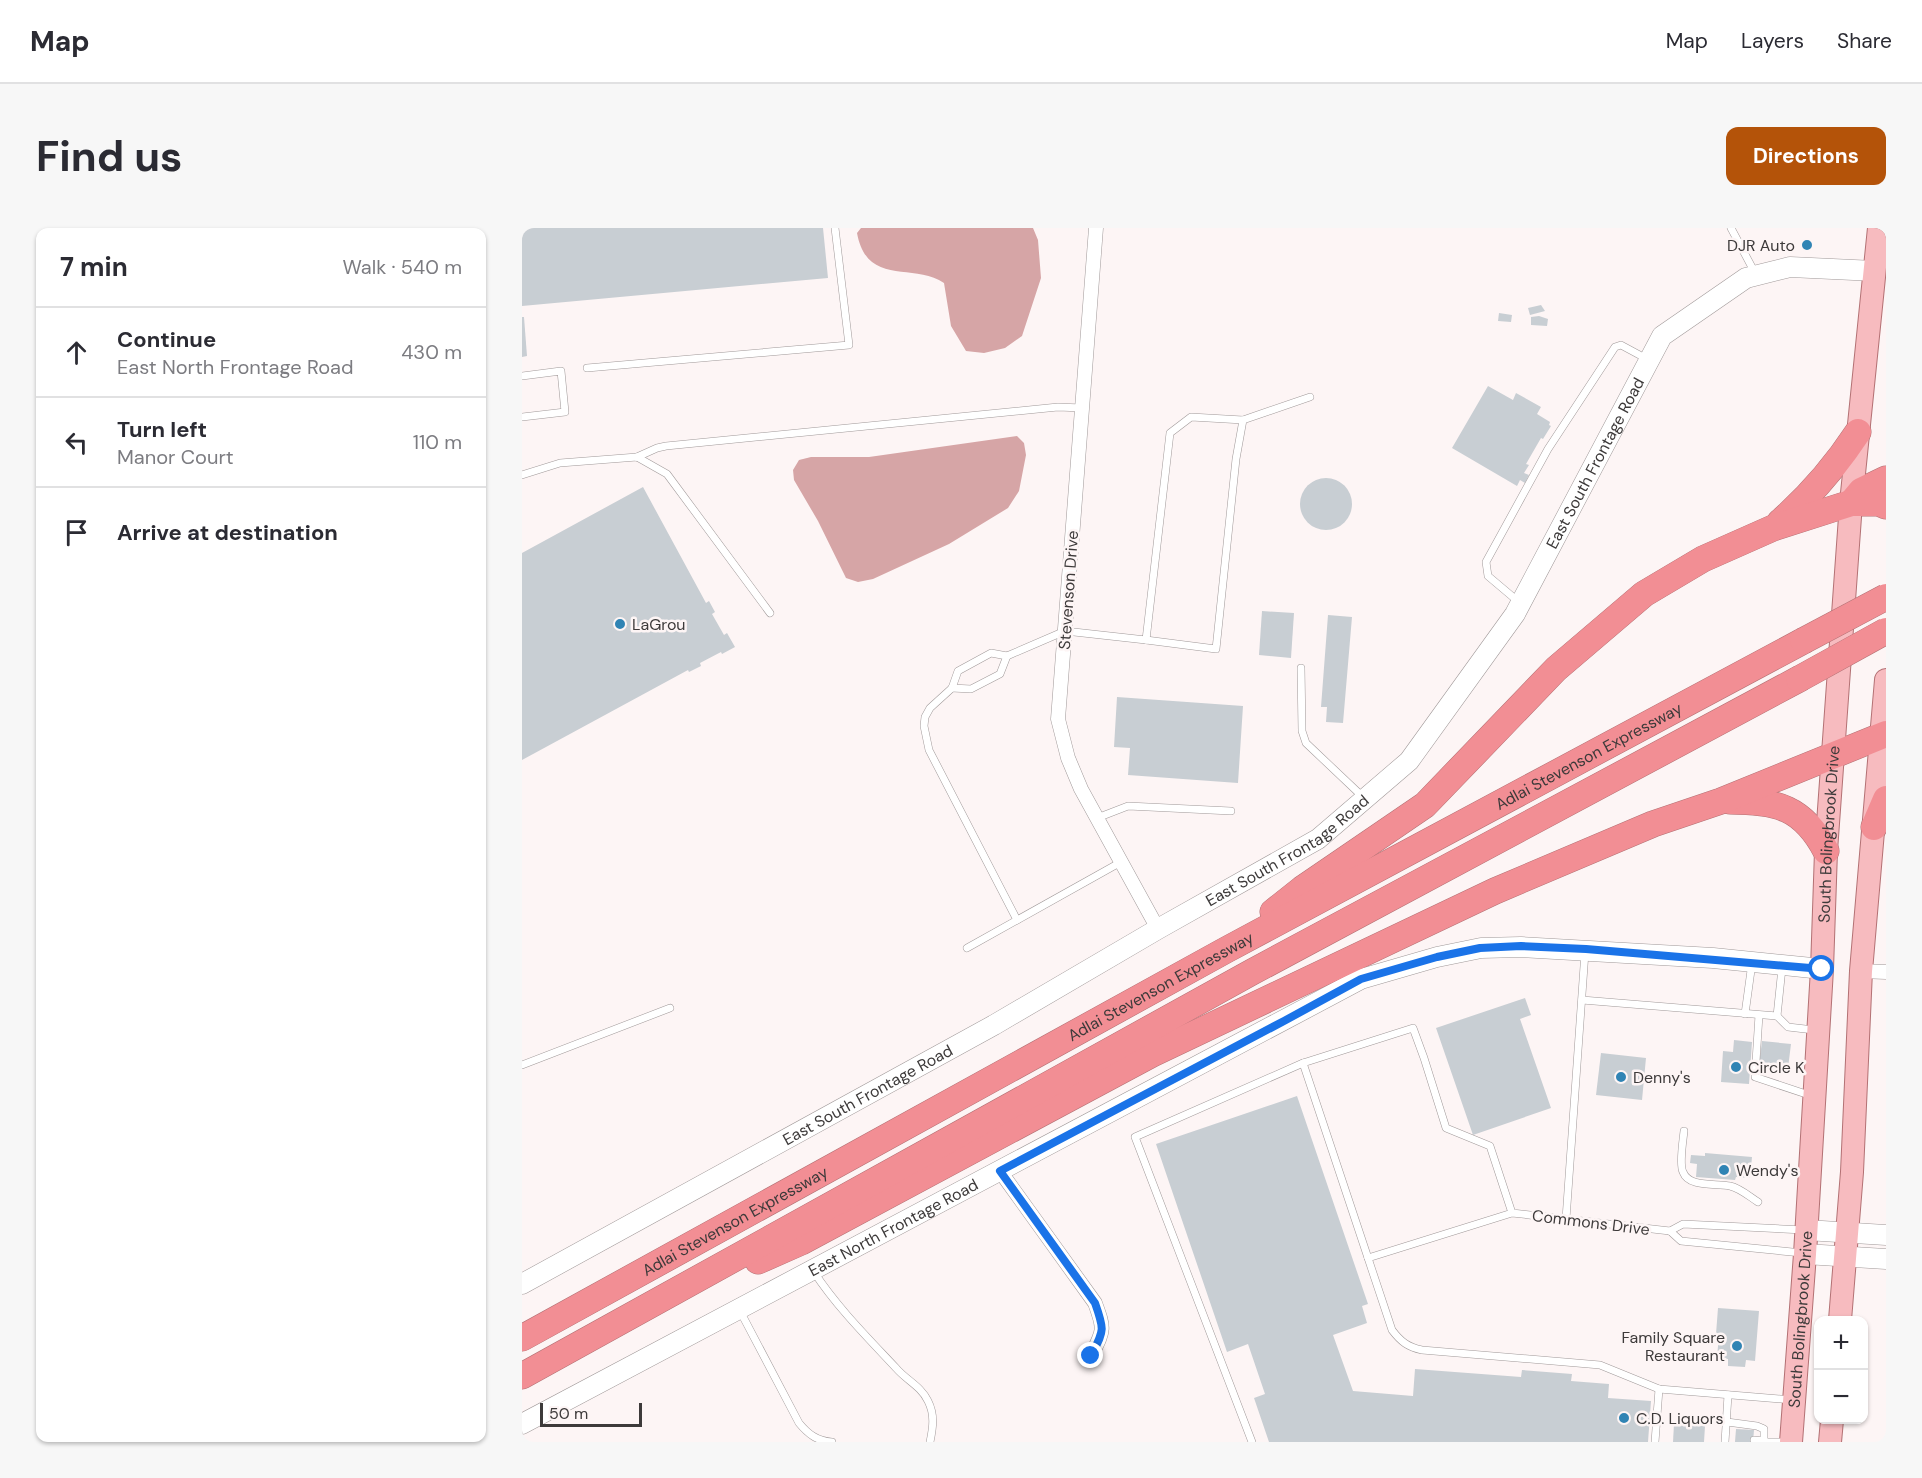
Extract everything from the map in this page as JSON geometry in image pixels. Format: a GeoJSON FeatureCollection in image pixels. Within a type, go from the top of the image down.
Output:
{"type":"FeatureCollection","features":[{"type":"Feature","properties":{"kind":"highway"},"geometry":{"type":"LineString","coordinates":[[1773,528],[1812,493],[1835,467],[1858,432]]}},
{"type":"Feature","properties":{"kind":"highway"},"geometry":{"type":"LineString","coordinates":[[1851,503],[1861,491],[1886,479]]}},
{"type":"Feature","properties":{"kind":"highway"},"geometry":{"type":"LineString","coordinates":[[1226,950],[1302,889],[1425,805],[1556,669],[1644,594],[1703,559],[1773,528],[1851,503],[1879,503],[1886,506]]}},
{"type":"Feature","properties":{"kind":"highway","name":"Adlai Stevenson Expressway"},"geometry":{"type":"LineString","coordinates":[[522,1338],[1226,950],[1886,597]]}},
{"type":"Feature","properties":{"kind":"highway","name":"Adlai Stevenson Expressway"},"geometry":{"type":"LineString","coordinates":[[522,1376],[1252,972],[1886,631]]}},
{"type":"Feature","properties":{"kind":"highway"},"geometry":{"type":"LineString","coordinates":[[620,1320],[801,1242],[1152,1054],[1495,891],[1653,824],[1721,801],[1884,735]]}},
{"type":"Feature","properties":{"kind":"highway"},"geometry":{"type":"LineString","coordinates":[[1874,827],[1886,799]]}},
{"type":"Feature","properties":{"kind":"highway"},"geometry":{"type":"LineString","coordinates":[[1721,801],[1750,801],[1788,808],[1816,833],[1826,850]]}},
{"type":"Feature","properties":{"kind":"main road","name":"South Bolingbrook Drive"},"geometry":{"type":"LineString","coordinates":[[1791,1442],[1822,969],[1826,850],[1851,503],[1879,228]]}},
{"type":"Feature","properties":{"kind":"main road"},"geometry":{"type":"LineString","coordinates":[[1840,1316],[1861,971],[1884,735],[1886,680]]}},
{"type":"Feature","properties":{"kind":"main road"},"geometry":{"type":"LineString","coordinates":[[1830,1442],[1832,1424]]}},
{"type":"Feature","properties":{"kind":"street","name":"Stevenson Drive"},"geometry":{"type":"LineString","coordinates":[[1096,228],[1058,719],[1068,758],[1097,818],[1158,929]]}},
{"type":"Feature","properties":{"kind":"street","name":"East South Frontage Road"},"geometry":{"type":"LineString","coordinates":[[522,1284],[994,1025],[1318,839],[1409,761],[1521,604],[1662,336],[1746,278],[1790,267],[1875,271]]}},
{"type":"Feature","properties":{"kind":"street","name":"East North Frontage Road"},"geometry":{"type":"LineString","coordinates":[[522,1424],[1361,979],[1437,957],[1480,948],[1521,946],[1586,949],[1822,969]]}},
{"type":"Feature","properties":{"kind":"street"},"geometry":{"type":"LineString","coordinates":[[1861,971],[1886,972]]}},
{"type":"Feature","properties":{"kind":"street"},"geometry":{"type":"LineString","coordinates":[[1000,1171],[1095,1303],[1101,1320],[1102,1332],[1091,1356]]}},
{"type":"Feature","properties":{"kind":"street"},"geometry":{"type":"LineString","coordinates":[[1806,1230],[1886,1235]]}},
{"type":"Feature","properties":{"kind":"street"},"geometry":{"type":"LineString","coordinates":[[1805,1254],[1886,1259]]}},
{"type":"Feature","properties":{"kind":"lane"},"geometry":{"type":"LineString","coordinates":[[587,368],[849,345],[835,228]]}},
{"type":"Feature","properties":{"kind":"lane"},"geometry":{"type":"LineString","coordinates":[[1731,228],[1756,275]]}},
{"type":"Feature","properties":{"kind":"lane"},"geometry":{"type":"LineString","coordinates":[[1521,604],[1488,576],[1486,562],[1548,449],[1614,346],[1621,345],[1649,360]]}},
{"type":"Feature","properties":{"kind":"lane"},"geometry":{"type":"LineString","coordinates":[[522,376],[561,371],[565,412],[522,417]]}},
{"type":"Feature","properties":{"kind":"lane"},"geometry":{"type":"LineString","coordinates":[[1146,640],[1170,434],[1191,417],[1243,420],[1310,397]]}},
{"type":"Feature","properties":{"kind":"lane"},"geometry":{"type":"LineString","coordinates":[[522,475],[560,463],[638,457],[666,446],[1059,407],[1082,408]]}},
{"type":"Feature","properties":{"kind":"lane"},"geometry":{"type":"LineString","coordinates":[[1017,920],[929,750],[925,734],[925,717],[930,708],[952,688],[958,671],[991,653],[1007,656],[1065,631],[1216,649],[1236,459],[1243,420]]}},
{"type":"Feature","properties":{"kind":"lane"},"geometry":{"type":"LineString","coordinates":[[638,457],[667,474],[770,613]]}},
{"type":"Feature","properties":{"kind":"lane"},"geometry":{"type":"LineString","coordinates":[[952,688],[971,689],[1000,674],[1007,656]]}},
{"type":"Feature","properties":{"kind":"lane"},"geometry":{"type":"LineString","coordinates":[[1301,668],[1302,732],[1306,743],[1365,799]]}},
{"type":"Feature","properties":{"kind":"lane"},"geometry":{"type":"LineString","coordinates":[[1097,818],[1128,806],[1231,811]]}},
{"type":"Feature","properties":{"kind":"lane"},"geometry":{"type":"LineString","coordinates":[[967,948],[1121,862]]}},
{"type":"Feature","properties":{"kind":"lane"},"geometry":{"type":"LineString","coordinates":[[1566,1219],[1586,949]]}},
{"type":"Feature","properties":{"kind":"lane"},"geometry":{"type":"LineString","coordinates":[[1745,1014],[1752,962]]}},
{"type":"Feature","properties":{"kind":"lane"},"geometry":{"type":"LineString","coordinates":[[1777,1016],[1783,965]]}},
{"type":"Feature","properties":{"kind":"lane"},"geometry":{"type":"LineString","coordinates":[[1582,1000],[1777,1016],[1788,1027],[1818,1030]]}},
{"type":"Feature","properties":{"kind":"lane"},"geometry":{"type":"LineString","coordinates":[[522,1065],[670,1008]]}},
{"type":"Feature","properties":{"kind":"lane"},"geometry":{"type":"LineString","coordinates":[[1760,1015],[1755,1077],[1814,1097]]}},
{"type":"Feature","properties":{"kind":"lane"},"geometry":{"type":"LineString","coordinates":[[1252,1442],[1135,1137],[1303,1064],[1413,1028],[1446,1128],[1490,1146],[1512,1213],[1368,1258]]}},
{"type":"Feature","properties":{"kind":"lane"},"geometry":{"type":"LineString","coordinates":[[1303,1064],[1392,1330],[1399,1340],[1410,1347],[1422,1350],[1600,1365],[1659,1389],[1794,1400]]}},
{"type":"Feature","properties":{"kind":"lane"},"geometry":{"type":"LineString","coordinates":[[1684,1131],[1683,1175],[1695,1182],[1732,1186],[1758,1202]]}},
{"type":"Feature","properties":{"kind":"lane","name":"Commons Drive"},"geometry":{"type":"LineString","coordinates":[[1512,1213],[1670,1231],[1683,1224],[1806,1230]]}},
{"type":"Feature","properties":{"kind":"lane","name":"Commons Drive"},"geometry":{"type":"LineString","coordinates":[[1670,1231],[1681,1241],[1805,1254]]}},
{"type":"Feature","properties":{"kind":"lane"},"geometry":{"type":"LineString","coordinates":[[813,1270],[827,1291],[849,1316],[898,1371],[916,1385],[927,1399],[933,1413],[930,1442]]}},
{"type":"Feature","properties":{"kind":"lane"},"geometry":{"type":"LineString","coordinates":[[738,1308],[799,1423],[807,1433],[823,1442],[832,1442]]}},
{"type":"Feature","properties":{"kind":"lane"},"geometry":{"type":"LineString","coordinates":[[1655,1442],[1659,1389]]}},
{"type":"Feature","properties":{"kind":"lane"},"geometry":{"type":"LineString","coordinates":[[1728,1395],[1725,1440],[1736,1439]]}},
{"type":"Feature","properties":{"kind":"lane"},"geometry":{"type":"LineString","coordinates":[[1726,1422],[1764,1429],[1764,1441]]}},
{"type":"Feature","properties":{"kind":"lane"},"geometry":{"type":"LineString","coordinates":[[1754,1440],[1791,1442]]}},
{"type":"Feature","properties":{"kind":"shaded area"},"geometry":{"type":"Polygon","coordinates":[[[861,228],[1033,228],[1038,240],[1041,278],[1022,336],[1005,348],[984,353],[966,351],[951,326],[944,283],[932,277],[881,267],[870,261],[862,250],[857,233],[861,228]]]}},
{"type":"Feature","properties":{"kind":"shaded area"},"geometry":{"type":"Polygon","coordinates":[[[1017,436],[1024,443],[1026,455],[1019,491],[1008,508],[949,544],[873,579],[858,582],[846,578],[818,521],[794,480],[793,470],[799,460],[811,457],[869,457],[1017,436]]]}},
{"type":"Feature","properties":{"kind":"building"},"geometry":{"type":"Polygon","coordinates":[[[522,228],[823,228],[828,278],[522,306],[522,228]]]}},
{"type":"Feature","properties":{"kind":"building"},"geometry":{"type":"Polygon","coordinates":[[[1541,305],[1545,311],[1530,315],[1528,308],[1541,305]]]}},
{"type":"Feature","properties":{"kind":"building"},"geometry":{"type":"Polygon","coordinates":[[[1499,313],[1512,315],[1511,322],[1498,321],[1499,313]]]}},
{"type":"Feature","properties":{"kind":"building"},"geometry":{"type":"Polygon","coordinates":[[[1539,316],[1548,319],[1547,326],[1531,325],[1531,317],[1539,316]]]}},
{"type":"Feature","properties":{"kind":"building"},"geometry":{"type":"Polygon","coordinates":[[[522,317],[524,317],[527,356],[522,357],[522,317]]]}},
{"type":"Feature","properties":{"kind":"building"},"geometry":{"type":"Polygon","coordinates":[[[1488,386],[1513,400],[1516,393],[1541,407],[1537,414],[1550,422],[1551,426],[1526,464],[1529,465],[1524,473],[1529,475],[1525,483],[1520,480],[1517,486],[1452,448],[1488,386]]]}},
{"type":"Feature","properties":{"kind":"building"},"geometry":{"type":"Polygon","coordinates":[[[1326,478],[1340,482],[1348,490],[1352,504],[1348,518],[1340,526],[1326,530],[1312,526],[1304,518],[1300,504],[1304,490],[1312,482],[1326,478]]]}},
{"type":"Feature","properties":{"kind":"building","name":"LaGrou"},"geometry":{"type":"Polygon","coordinates":[[[643,487],[706,603],[709,601],[715,612],[712,614],[724,635],[727,633],[735,647],[700,663],[701,666],[689,672],[688,670],[522,760],[522,553],[643,487]]]}},
{"type":"Feature","properties":{"kind":"building"},"geometry":{"type":"Polygon","coordinates":[[[1262,611],[1294,613],[1291,658],[1259,655],[1262,611]]]}},
{"type":"Feature","properties":{"kind":"building"},"geometry":{"type":"Polygon","coordinates":[[[1328,615],[1352,617],[1343,723],[1326,722],[1327,707],[1321,707],[1328,615]]]}},
{"type":"Feature","properties":{"kind":"building"},"geometry":{"type":"Polygon","coordinates":[[[1117,697],[1243,706],[1238,783],[1128,775],[1130,748],[1114,747],[1117,697]]]}},
{"type":"Feature","properties":{"kind":"building"},"geometry":{"type":"Polygon","coordinates":[[[1525,998],[1531,1015],[1520,1019],[1551,1108],[1473,1135],[1436,1028],[1525,998]]]}},
{"type":"Feature","properties":{"kind":"building","name":"Circle K"},"geometry":{"type":"Polygon","coordinates":[[[1734,1040],[1752,1042],[1749,1084],[1721,1082],[1723,1051],[1733,1052],[1734,1040]]]}},
{"type":"Feature","properties":{"kind":"building"},"geometry":{"type":"Polygon","coordinates":[[[1762,1041],[1791,1044],[1788,1068],[1759,1065],[1762,1041]]]}},
{"type":"Feature","properties":{"kind":"building","name":"Denny's"},"geometry":{"type":"Polygon","coordinates":[[[1601,1053],[1646,1058],[1642,1100],[1596,1095],[1601,1053]]]}},
{"type":"Feature","properties":{"kind":"building"},"geometry":{"type":"Polygon","coordinates":[[[1297,1096],[1368,1304],[1362,1306],[1367,1323],[1333,1335],[1353,1391],[1413,1396],[1415,1369],[1521,1377],[1522,1370],[1572,1374],[1571,1381],[1609,1384],[1608,1398],[1651,1401],[1648,1442],[1269,1442],[1254,1398],[1265,1394],[1248,1344],[1227,1352],[1156,1144],[1297,1096]]]}},
{"type":"Feature","properties":{"kind":"building","name":"Wendy's"},"geometry":{"type":"Polygon","coordinates":[[[1705,1153],[1752,1157],[1750,1178],[1736,1177],[1735,1180],[1696,1177],[1697,1164],[1690,1163],[1691,1155],[1705,1156],[1705,1153]]]}},
{"type":"Feature","properties":{"kind":"building","name":"Family Square Restaurant"},"geometry":{"type":"Polygon","coordinates":[[[1718,1308],[1759,1311],[1755,1361],[1746,1360],[1745,1367],[1728,1366],[1728,1359],[1717,1358],[1718,1308]]]}},
{"type":"Feature","properties":{"kind":"building"},"geometry":{"type":"Polygon","coordinates":[[[1674,1424],[1705,1426],[1704,1442],[1673,1442],[1674,1424]]]}},
{"type":"Feature","properties":{"kind":"building"},"geometry":{"type":"Polygon","coordinates":[[[1736,1429],[1754,1430],[1753,1442],[1735,1442],[1736,1429]]]}},
{"type":"Feature","properties":{"kind":"place","name":"DJR Auto"},"geometry":{"type":"Point","coordinates":[1807,245]}},
{"type":"Feature","properties":{"kind":"place","name":"LaGrou"},"geometry":{"type":"Point","coordinates":[620,624]}},
{"type":"Feature","properties":{"kind":"place","name":"Circle K"},"geometry":{"type":"Point","coordinates":[1736,1067]}},
{"type":"Feature","properties":{"kind":"place","name":"Denny's"},"geometry":{"type":"Point","coordinates":[1621,1077]}},
{"type":"Feature","properties":{"kind":"place","name":"Wendy's"},"geometry":{"type":"Point","coordinates":[1724,1170]}},
{"type":"Feature","properties":{"kind":"place","name":"Family Square Restaurant"},"geometry":{"type":"Point","coordinates":[1737,1346]}},
{"type":"Feature","properties":{"kind":"place","name":"C.D. Liquors"},"geometry":{"type":"Point","coordinates":[1624,1418]}},
{"type":"Feature","properties":{"kind":"route"},"geometry":{"type":"LineString","coordinates":[[1091,1356],[1102,1332],[1101,1320],[1095,1303],[1000,1171],[1284,1021],[1325,997],[1361,979],[1437,957],[1480,948],[1521,946],[1586,949],[1822,969]]}}]}
